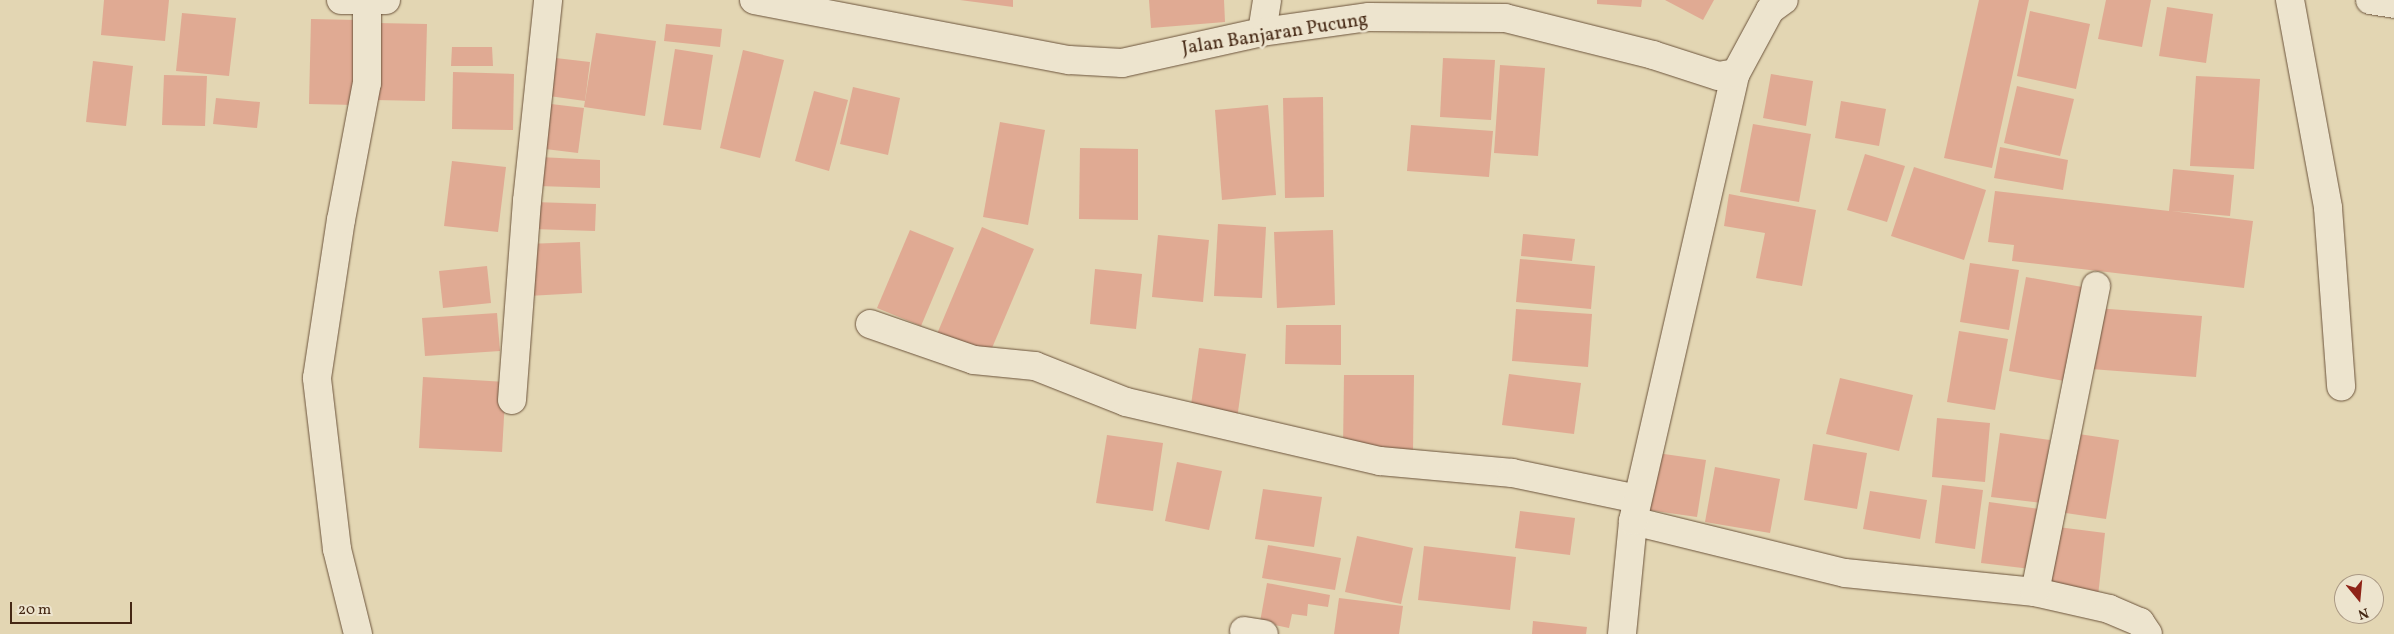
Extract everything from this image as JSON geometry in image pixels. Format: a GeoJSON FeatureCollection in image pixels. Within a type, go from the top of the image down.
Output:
{"type":"FeatureCollection","features":[{"type":"Feature","properties":{"kind":"street"},"geometry":{"type":"LineString","coordinates":[[512,400],[527,201],[548,0]]}},
{"type":"Feature","properties":{"kind":"street","name":"Jalan Banjaran Pucung"},"geometry":{"type":"LineString","coordinates":[[754,0],[1069,60],[1122,63],[1262,32],[1369,17],[1505,18],[1653,55],[1718,76],[1736,73]]}},
{"type":"Feature","properties":{"kind":"street"},"geometry":{"type":"LineString","coordinates":[[1262,32],[1267,0]]}},
{"type":"Feature","properties":{"kind":"street"},"geometry":{"type":"LineString","coordinates":[[1622,634],[1635,510],[1736,73],[1770,10],[1784,0]]}},
{"type":"Feature","properties":{"kind":"street"},"geometry":{"type":"LineString","coordinates":[[2290,0],[2328,208],[2341,387]]}},
{"type":"Feature","properties":{"kind":"street"},"geometry":{"type":"LineString","coordinates":[[2370,0],[2394,4]]}},
{"type":"Feature","properties":{"kind":"street"},"geometry":{"type":"LineString","coordinates":[[358,634],[337,550],[317,378],[341,220],[368,83],[365,1]]}},
{"type":"Feature","properties":{"kind":"street"},"geometry":{"type":"LineString","coordinates":[[2035,592],[2096,286]]}},
{"type":"Feature","properties":{"kind":"street"},"geometry":{"type":"LineString","coordinates":[[870,324],[974,360],[1035,366],[1126,402],[1380,461],[1512,473],[1845,572],[2035,592],[2109,609],[2140,622],[2148,634]]}},
{"type":"Feature","properties":{"kind":"building"},"geometry":{"type":"Polygon","coordinates":[[[104,0],[169,0],[165,41],[101,35],[104,0]]]}},
{"type":"Feature","properties":{"kind":"building"},"geometry":{"type":"Polygon","coordinates":[[[960,0],[1013,0],[1013,7],[960,0]]]}},
{"type":"Feature","properties":{"kind":"building"},"geometry":{"type":"Polygon","coordinates":[[[1149,0],[1224,0],[1225,22],[1151,28],[1149,0]]]}},
{"type":"Feature","properties":{"kind":"building"},"geometry":{"type":"Polygon","coordinates":[[[1597,0],[1642,0],[1641,7],[1597,4],[1597,0]]]}},
{"type":"Feature","properties":{"kind":"building"},"geometry":{"type":"Polygon","coordinates":[[[1665,0],[1714,0],[1703,20],[1665,0]]]}},
{"type":"Feature","properties":{"kind":"building"},"geometry":{"type":"Polygon","coordinates":[[[1979,0],[2029,0],[1992,168],[1944,158],[1979,0]]]}},
{"type":"Feature","properties":{"kind":"building"},"geometry":{"type":"Polygon","coordinates":[[[2106,0],[2151,0],[2142,47],[2098,39],[2106,0]]]}},
{"type":"Feature","properties":{"kind":"building"},"geometry":{"type":"Polygon","coordinates":[[[2167,7],[2213,14],[2206,63],[2159,56],[2167,7]]]}},
{"type":"Feature","properties":{"kind":"building"},"geometry":{"type":"Polygon","coordinates":[[[2030,11],[2090,24],[2076,89],[2017,76],[2030,11]]]}},
{"type":"Feature","properties":{"kind":"building"},"geometry":{"type":"Polygon","coordinates":[[[182,13],[236,18],[229,76],[176,71],[182,13]]]}},
{"type":"Feature","properties":{"kind":"building"},"geometry":{"type":"Polygon","coordinates":[[[311,19],[358,20],[356,105],[309,104],[311,19]]]}},
{"type":"Feature","properties":{"kind":"building"},"geometry":{"type":"Polygon","coordinates":[[[377,23],[427,24],[425,101],[375,100],[377,23]]]}},
{"type":"Feature","properties":{"kind":"building"},"geometry":{"type":"Polygon","coordinates":[[[666,24],[722,29],[720,47],[664,41],[666,24]]]}},
{"type":"Feature","properties":{"kind":"building"},"geometry":{"type":"Polygon","coordinates":[[[596,33],[656,41],[645,116],[584,107],[596,33]]]}},
{"type":"Feature","properties":{"kind":"building"},"geometry":{"type":"Polygon","coordinates":[[[452,47],[492,47],[493,66],[451,66],[452,47]]]}},
{"type":"Feature","properties":{"kind":"building"},"geometry":{"type":"Polygon","coordinates":[[[675,49],[713,55],[701,130],[663,125],[675,49]]]}},
{"type":"Feature","properties":{"kind":"building"},"geometry":{"type":"Polygon","coordinates":[[[743,50],[784,60],[760,158],[720,148],[743,50]]]}},
{"type":"Feature","properties":{"kind":"building"},"geometry":{"type":"Polygon","coordinates":[[[547,57],[590,62],[585,101],[542,95],[547,57]]]}},
{"type":"Feature","properties":{"kind":"building"},"geometry":{"type":"Polygon","coordinates":[[[1443,58],[1495,60],[1491,120],[1440,117],[1443,58]]]}},
{"type":"Feature","properties":{"kind":"building"},"geometry":{"type":"Polygon","coordinates":[[[93,61],[133,66],[126,126],[86,122],[93,61]]]}},
{"type":"Feature","properties":{"kind":"building"},"geometry":{"type":"Polygon","coordinates":[[[1500,65],[1545,68],[1538,156],[1494,153],[1500,65]]]}},
{"type":"Feature","properties":{"kind":"building"},"geometry":{"type":"Polygon","coordinates":[[[453,72],[514,74],[513,130],[452,129],[453,72]]]}},
{"type":"Feature","properties":{"kind":"building"},"geometry":{"type":"Polygon","coordinates":[[[1771,74],[1813,81],[1806,126],[1763,118],[1771,74]]]}},
{"type":"Feature","properties":{"kind":"building"},"geometry":{"type":"Polygon","coordinates":[[[164,75],[207,76],[205,126],[162,125],[164,75]]]}},
{"type":"Feature","properties":{"kind":"building"},"geometry":{"type":"Polygon","coordinates":[[[2196,76],[2260,79],[2254,169],[2190,166],[2196,76]]]}},
{"type":"Feature","properties":{"kind":"building"},"geometry":{"type":"Polygon","coordinates":[[[2017,86],[2074,99],[2060,156],[2004,143],[2017,86]]]}},
{"type":"Feature","properties":{"kind":"building"},"geometry":{"type":"Polygon","coordinates":[[[853,87],[900,98],[888,155],[840,144],[853,87]]]}},
{"type":"Feature","properties":{"kind":"building"},"geometry":{"type":"Polygon","coordinates":[[[814,91],[848,100],[829,171],[795,161],[814,91]]]}},
{"type":"Feature","properties":{"kind":"building"},"geometry":{"type":"Polygon","coordinates":[[[1323,97],[1324,197],[1285,198],[1283,98],[1323,97]]]}},
{"type":"Feature","properties":{"kind":"building"},"geometry":{"type":"Polygon","coordinates":[[[216,98],[260,102],[257,128],[213,124],[216,98]]]}},
{"type":"Feature","properties":{"kind":"building"},"geometry":{"type":"Polygon","coordinates":[[[1841,101],[1886,109],[1879,146],[1835,138],[1841,101]]]}},
{"type":"Feature","properties":{"kind":"building"},"geometry":{"type":"Polygon","coordinates":[[[543,103],[584,108],[578,153],[537,148],[543,103]]]}},
{"type":"Feature","properties":{"kind":"building"},"geometry":{"type":"Polygon","coordinates":[[[1268,105],[1276,195],[1222,200],[1215,110],[1268,105]]]}},
{"type":"Feature","properties":{"kind":"building"},"geometry":{"type":"Polygon","coordinates":[[[1000,122],[1045,130],[1028,225],[983,217],[1000,122]]]}},
{"type":"Feature","properties":{"kind":"building"},"geometry":{"type":"Polygon","coordinates":[[[1753,124],[1811,134],[1799,202],[1740,192],[1753,124]]]}},
{"type":"Feature","properties":{"kind":"building"},"geometry":{"type":"Polygon","coordinates":[[[1411,125],[1493,131],[1489,177],[1407,171],[1411,125]]]}},
{"type":"Feature","properties":{"kind":"building"},"geometry":{"type":"Polygon","coordinates":[[[2000,147],[2068,160],[2063,190],[1994,178],[2000,147]]]}},
{"type":"Feature","properties":{"kind":"building"},"geometry":{"type":"Polygon","coordinates":[[[1080,148],[1138,149],[1138,220],[1079,219],[1080,148]]]}},
{"type":"Feature","properties":{"kind":"building"},"geometry":{"type":"Polygon","coordinates":[[[1865,154],[1905,166],[1887,222],[1847,210],[1865,154]]]}},
{"type":"Feature","properties":{"kind":"building"},"geometry":{"type":"Polygon","coordinates":[[[539,157],[600,160],[600,188],[538,186],[539,157]]]}},
{"type":"Feature","properties":{"kind":"building"},"geometry":{"type":"Polygon","coordinates":[[[452,161],[506,167],[498,232],[444,226],[452,161]]]}},
{"type":"Feature","properties":{"kind":"building"},"geometry":{"type":"Polygon","coordinates":[[[1914,167],[1986,190],[1964,260],[1891,236],[1914,167]]]}},
{"type":"Feature","properties":{"kind":"building"},"geometry":{"type":"Polygon","coordinates":[[[2173,169],[2234,175],[2230,216],[2171,211],[2253,221],[2244,288],[2012,261],[2014,245],[1988,242],[1995,191],[2169,211],[2173,169]]]}},
{"type":"Feature","properties":{"kind":"building"},"geometry":{"type":"Polygon","coordinates":[[[1729,194],[1816,210],[1802,286],[1756,278],[1765,233],[1724,226],[1729,194]]]}},
{"type":"Feature","properties":{"kind":"building"},"geometry":{"type":"Polygon","coordinates":[[[533,202],[596,204],[595,231],[532,229],[533,202]]]}},
{"type":"Feature","properties":{"kind":"building"},"geometry":{"type":"Polygon","coordinates":[[[1218,224],[1266,227],[1262,298],[1214,296],[1218,224]]]}},
{"type":"Feature","properties":{"kind":"building"},"geometry":{"type":"Polygon","coordinates":[[[982,227],[1034,249],[989,355],[937,334],[982,227]]]}},
{"type":"Feature","properties":{"kind":"building"},"geometry":{"type":"Polygon","coordinates":[[[910,230],[954,248],[921,326],[877,308],[910,230]]]}},
{"type":"Feature","properties":{"kind":"building"},"geometry":{"type":"Polygon","coordinates":[[[1333,230],[1335,305],[1277,308],[1274,232],[1333,230]]]}},
{"type":"Feature","properties":{"kind":"building"},"geometry":{"type":"Polygon","coordinates":[[[1523,234],[1575,239],[1572,261],[1521,256],[1523,234]]]}},
{"type":"Feature","properties":{"kind":"building"},"geometry":{"type":"Polygon","coordinates":[[[1158,235],[1209,240],[1203,302],[1152,297],[1158,235]]]}},
{"type":"Feature","properties":{"kind":"building"},"geometry":{"type":"Polygon","coordinates":[[[580,242],[582,293],[528,296],[526,244],[580,242]]]}},
{"type":"Feature","properties":{"kind":"building"},"geometry":{"type":"Polygon","coordinates":[[[1520,259],[1595,266],[1591,309],[1516,302],[1520,259]]]}},
{"type":"Feature","properties":{"kind":"building"},"geometry":{"type":"Polygon","coordinates":[[[1970,263],[2019,270],[2009,330],[1960,322],[1970,263]]]}},
{"type":"Feature","properties":{"kind":"building"},"geometry":{"type":"Polygon","coordinates":[[[487,266],[491,303],[443,308],[439,271],[487,266]]]}},
{"type":"Feature","properties":{"kind":"building"},"geometry":{"type":"Polygon","coordinates":[[[1095,269],[1142,274],[1136,329],[1090,324],[1095,269]]]}},
{"type":"Feature","properties":{"kind":"building"},"geometry":{"type":"Polygon","coordinates":[[[2026,277],[2088,288],[2070,382],[2009,371],[2026,277]]]}},
{"type":"Feature","properties":{"kind":"building"},"geometry":{"type":"Polygon","coordinates":[[[2096,308],[2202,316],[2196,377],[2091,369],[2096,308]]]}},
{"type":"Feature","properties":{"kind":"building"},"geometry":{"type":"Polygon","coordinates":[[[1516,309],[1592,314],[1588,367],[1512,361],[1516,309]]]}},
{"type":"Feature","properties":{"kind":"building"},"geometry":{"type":"Polygon","coordinates":[[[497,313],[500,351],[425,356],[422,318],[497,313]]]}},
{"type":"Feature","properties":{"kind":"building"},"geometry":{"type":"Polygon","coordinates":[[[1286,325],[1341,325],[1341,365],[1285,364],[1286,325]]]}},
{"type":"Feature","properties":{"kind":"building"},"geometry":{"type":"Polygon","coordinates":[[[1959,331],[2008,339],[1995,410],[1947,402],[1959,331]]]}},
{"type":"Feature","properties":{"kind":"building"},"geometry":{"type":"Polygon","coordinates":[[[1199,348],[1246,354],[1237,419],[1190,412],[1199,348]]]}},
{"type":"Feature","properties":{"kind":"building"},"geometry":{"type":"Polygon","coordinates":[[[1509,374],[1581,383],[1574,434],[1502,425],[1509,374]]]}},
{"type":"Feature","properties":{"kind":"building"},"geometry":{"type":"Polygon","coordinates":[[[1344,375],[1414,375],[1413,450],[1343,449],[1344,375]]]}},
{"type":"Feature","properties":{"kind":"building"},"geometry":{"type":"Polygon","coordinates":[[[423,377],[506,382],[502,452],[419,448],[423,377]]]}},
{"type":"Feature","properties":{"kind":"building"},"geometry":{"type":"Polygon","coordinates":[[[1840,378],[1913,395],[1899,451],[1826,434],[1840,378]]]}},
{"type":"Feature","properties":{"kind":"building"},"geometry":{"type":"Polygon","coordinates":[[[1937,418],[1990,423],[1985,482],[1932,477],[1937,418]]]}},
{"type":"Feature","properties":{"kind":"building"},"geometry":{"type":"Polygon","coordinates":[[[2000,433],[2050,440],[2042,503],[1991,497],[2000,433]]]}},
{"type":"Feature","properties":{"kind":"building"},"geometry":{"type":"Polygon","coordinates":[[[2072,433],[2119,440],[2106,519],[2059,512],[2072,433]]]}},
{"type":"Feature","properties":{"kind":"building"},"geometry":{"type":"Polygon","coordinates":[[[1107,435],[1163,443],[1153,511],[1096,503],[1107,435]]]}},
{"type":"Feature","properties":{"kind":"building"},"geometry":{"type":"Polygon","coordinates":[[[1813,444],[1867,453],[1857,509],[1804,500],[1813,444]]]}},
{"type":"Feature","properties":{"kind":"building"},"geometry":{"type":"Polygon","coordinates":[[[1657,453],[1706,460],[1697,517],[1648,510],[1657,453]]]}},
{"type":"Feature","properties":{"kind":"building"},"geometry":{"type":"Polygon","coordinates":[[[1177,462],[1222,471],[1209,530],[1165,521],[1177,462]]]}},
{"type":"Feature","properties":{"kind":"building"},"geometry":{"type":"Polygon","coordinates":[[[1715,467],[1780,479],[1770,533],[1705,522],[1715,467]]]}},
{"type":"Feature","properties":{"kind":"building"},"geometry":{"type":"Polygon","coordinates":[[[1942,485],[1983,490],[1975,549],[1935,543],[1942,485]]]}},
{"type":"Feature","properties":{"kind":"building"},"geometry":{"type":"Polygon","coordinates":[[[1263,489],[1322,497],[1314,547],[1255,539],[1263,489]]]}},
{"type":"Feature","properties":{"kind":"building"},"geometry":{"type":"Polygon","coordinates":[[[1870,491],[1927,500],[1920,539],[1863,529],[1870,491]]]}},
{"type":"Feature","properties":{"kind":"building"},"geometry":{"type":"Polygon","coordinates":[[[1989,502],[2040,509],[2031,569],[1981,563],[1989,502]]]}},
{"type":"Feature","properties":{"kind":"building"},"geometry":{"type":"Polygon","coordinates":[[[1520,511],[1575,518],[1570,555],[1515,548],[1520,511]]]}},
{"type":"Feature","properties":{"kind":"building"},"geometry":{"type":"Polygon","coordinates":[[[2058,527],[2105,533],[2098,596],[2050,590],[2058,527]]]}},
{"type":"Feature","properties":{"kind":"building"},"geometry":{"type":"Polygon","coordinates":[[[1357,536],[1413,548],[1401,604],[1345,592],[1357,536]]]}},
{"type":"Feature","properties":{"kind":"building"},"geometry":{"type":"Polygon","coordinates":[[[1268,545],[1341,558],[1335,590],[1262,578],[1268,545]]]}},
{"type":"Feature","properties":{"kind":"building"},"geometry":{"type":"Polygon","coordinates":[[[1424,546],[1516,557],[1510,610],[1418,600],[1424,546]]]}},
{"type":"Feature","properties":{"kind":"building"},"geometry":{"type":"Polygon","coordinates":[[[1267,583],[1330,595],[1328,607],[1308,604],[1307,616],[1292,614],[1289,628],[1260,622],[1267,583]]]}},
{"type":"Feature","properties":{"kind":"building"},"geometry":{"type":"Polygon","coordinates":[[[1339,598],[1403,606],[1399,634],[1334,634],[1339,598]]]}},
{"type":"Feature","properties":{"kind":"building"},"geometry":{"type":"Polygon","coordinates":[[[1533,621],[1587,627],[1586,634],[1532,634],[1533,621]]]}}]}
